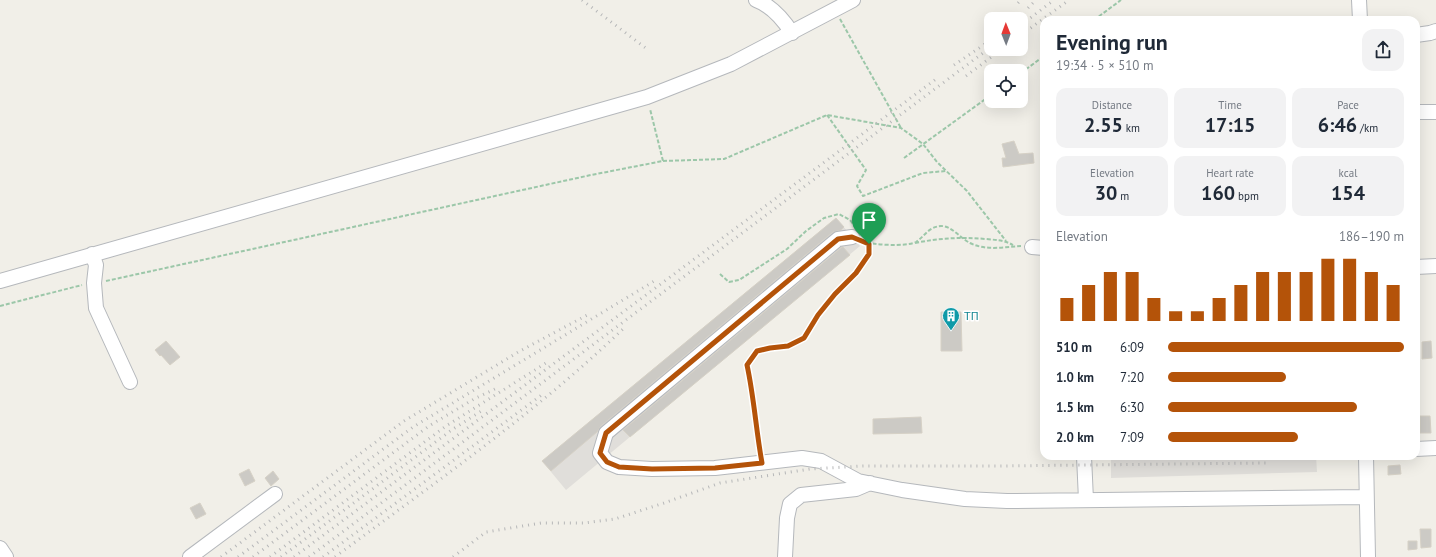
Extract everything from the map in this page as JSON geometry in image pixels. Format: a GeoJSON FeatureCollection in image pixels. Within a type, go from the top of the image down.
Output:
{"type":"FeatureCollection","features":[{"type":"Feature","properties":{"kind":"street"},"geometry":{"type":"LineString","coordinates":[[0,281],[647,97],[732,64],[853,0]]}},
{"type":"Feature","properties":{"kind":"street"},"geometry":{"type":"LineString","coordinates":[[1359,0],[1360,16]]}},
{"type":"Feature","properties":{"kind":"street"},"geometry":{"type":"LineString","coordinates":[[764,1],[783,19],[792,33]]}},
{"type":"Feature","properties":{"kind":"street"},"geometry":{"type":"LineString","coordinates":[[1420,34],[1436,31]]}},
{"type":"Feature","properties":{"kind":"street"},"geometry":{"type":"LineString","coordinates":[[1420,112],[1436,112]]}},
{"type":"Feature","properties":{"kind":"street"},"geometry":{"type":"LineString","coordinates":[[857,234],[838,239],[606,433],[600,453],[607,462],[619,467],[646,469],[715,468],[802,458],[820,461],[858,481],[902,490],[965,499],[1007,501],[1366,497]]}},
{"type":"Feature","properties":{"kind":"street"},"geometry":{"type":"LineString","coordinates":[[92,254],[96,265],[94,283],[96,308],[130,382]]}},
{"type":"Feature","properties":{"kind":"street"},"geometry":{"type":"LineString","coordinates":[[1420,267],[1436,266]]}},
{"type":"Feature","properties":{"kind":"street"},"geometry":{"type":"LineString","coordinates":[[1420,449],[1436,448]]}},
{"type":"Feature","properties":{"kind":"street"},"geometry":{"type":"LineString","coordinates":[[1084,460],[1086,500]]}},
{"type":"Feature","properties":{"kind":"street"},"geometry":{"type":"LineString","coordinates":[[1366,460],[1368,557]]}},
{"type":"Feature","properties":{"kind":"street"},"geometry":{"type":"LineString","coordinates":[[786,557],[787,518],[790,504],[801,495],[856,489],[870,483]]}},
{"type":"Feature","properties":{"kind":"street"},"geometry":{"type":"LineString","coordinates":[[190,557],[275,494]]}},
{"type":"Feature","properties":{"kind":"street"},"geometry":{"type":"LineString","coordinates":[[0,548],[6,557]]}},
{"type":"Feature","properties":{"kind":"path"},"geometry":{"type":"LineString","coordinates":[[1099,16],[1121,0]]}},
{"type":"Feature","properties":{"kind":"path"},"geometry":{"type":"LineString","coordinates":[[835,10],[901,128],[923,144],[937,162],[967,191],[1006,241],[1014,246]]}},
{"type":"Feature","properties":{"kind":"path"},"geometry":{"type":"LineString","coordinates":[[1028,68],[1040,59]]}},
{"type":"Feature","properties":{"kind":"path"},"geometry":{"type":"LineString","coordinates":[[647,97],[663,161]]}},
{"type":"Feature","properties":{"kind":"path"},"geometry":{"type":"LineString","coordinates":[[904,158],[984,100]]}},
{"type":"Feature","properties":{"kind":"path"},"geometry":{"type":"LineString","coordinates":[[0,306],[79,286],[591,175],[663,161],[724,159],[827,115],[901,128]]}},
{"type":"Feature","properties":{"kind":"path"},"geometry":{"type":"LineString","coordinates":[[827,115],[866,170],[857,186],[863,196],[923,173],[946,171]]}},
{"type":"Feature","properties":{"kind":"path"},"geometry":{"type":"LineString","coordinates":[[720,274],[729,282],[739,280],[787,249],[806,231],[824,218],[839,214],[850,220],[857,234],[869,244],[893,245],[962,237],[1006,241]]}},
{"type":"Feature","properties":{"kind":"path"},"geometry":{"type":"LineString","coordinates":[[914,243],[929,229],[942,226],[953,231],[970,243],[988,248],[1014,246],[1038,248]]}},
{"type":"Feature","properties":{"kind":"path"},"geometry":{"type":"LineString","coordinates":[[857,234],[869,244]]}},
{"type":"Feature","properties":{"kind":"path"},"geometry":{"type":"LineString","coordinates":[[762,463],[756,430],[752,388],[747,365],[757,351],[788,346],[804,338],[818,315],[835,294],[856,273],[869,254],[869,244]]}},
{"type":"Feature","properties":{"kind":"shaded area"},"geometry":{"type":"Polygon","coordinates":[[[836,218],[860,246],[566,490],[542,461],[836,218]]]}},
{"type":"Feature","properties":{"kind":"shaded area"},"geometry":{"type":"Polygon","coordinates":[[[1111,460],[1316,460],[1317,472],[1111,478],[1111,460]]]}},
{"type":"Feature","properties":{"kind":"building"},"geometry":{"type":"Polygon","coordinates":[[[1014,141],[1019,154],[1033,153],[1034,163],[1003,167],[1002,158],[1006,158],[1002,144],[1014,141]]]}},
{"type":"Feature","properties":{"kind":"building"},"geometry":{"type":"Polygon","coordinates":[[[836,218],[844,227],[841,230],[833,232],[601,426],[597,432],[551,471],[542,461],[836,218]]]}},
{"type":"Feature","properties":{"kind":"building"},"geometry":{"type":"Polygon","coordinates":[[[842,247],[850,255],[630,437],[623,430],[842,247]]]}},
{"type":"Feature","properties":{"kind":"building","name":"ТП"},"geometry":{"type":"Polygon","coordinates":[[[941,312],[961,312],[962,351],[941,351],[941,312]]]}},
{"type":"Feature","properties":{"kind":"building"},"geometry":{"type":"Polygon","coordinates":[[[166,341],[180,357],[170,365],[155,350],[166,341]]]}},
{"type":"Feature","properties":{"kind":"building"},"geometry":{"type":"Polygon","coordinates":[[[1431,341],[1432,358],[1422,359],[1422,342],[1431,341]]]}},
{"type":"Feature","properties":{"kind":"building"},"geometry":{"type":"Polygon","coordinates":[[[1420,416],[1430,416],[1431,433],[1420,433],[1420,416]]]}},
{"type":"Feature","properties":{"kind":"building"},"geometry":{"type":"Polygon","coordinates":[[[921,417],[922,433],[873,434],[873,419],[921,417]]]}},
{"type":"Feature","properties":{"kind":"building"},"geometry":{"type":"Polygon","coordinates":[[[1400,465],[1401,474],[1388,475],[1388,466],[1400,465]]]}},
{"type":"Feature","properties":{"kind":"building"},"geometry":{"type":"Polygon","coordinates":[[[249,469],[255,481],[245,486],[239,474],[249,469]]]}},
{"type":"Feature","properties":{"kind":"building"},"geometry":{"type":"Polygon","coordinates":[[[273,471],[279,479],[271,486],[265,478],[273,471]]]}},
{"type":"Feature","properties":{"kind":"building"},"geometry":{"type":"Polygon","coordinates":[[[200,503],[206,514],[196,519],[190,508],[200,503]]]}},
{"type":"Feature","properties":{"kind":"building"},"geometry":{"type":"Polygon","coordinates":[[[1420,529],[1431,529],[1431,547],[1421,548],[1420,529]]]}},
{"type":"Feature","properties":{"kind":"building"},"geometry":{"type":"Polygon","coordinates":[[[1408,541],[1417,541],[1417,549],[1408,550],[1408,541]]]}},
{"type":"Feature","properties":{"kind":"railway"},"geometry":{"type":"LineString","coordinates":[[582,0],[647,49]]}},
{"type":"Feature","properties":{"kind":"railway"},"geometry":{"type":"LineString","coordinates":[[1018,3],[1021,0]]}},
{"type":"Feature","properties":{"kind":"railway"},"geometry":{"type":"LineString","coordinates":[[1028,8],[1036,0]]}},
{"type":"Feature","properties":{"kind":"railway"},"geometry":{"type":"LineString","coordinates":[[1028,20],[1054,0]]}},
{"type":"Feature","properties":{"kind":"railway"},"geometry":{"type":"LineString","coordinates":[[1047,16],[1069,0]]}},
{"type":"Feature","properties":{"kind":"railway"},"geometry":{"type":"LineString","coordinates":[[1028,30],[1040,21]]}},
{"type":"Feature","properties":{"kind":"railway"},"geometry":{"type":"LineString","coordinates":[[954,65],[984,45]]}},
{"type":"Feature","properties":{"kind":"railway"},"geometry":{"type":"LineString","coordinates":[[309,557],[984,52]]}},
{"type":"Feature","properties":{"kind":"railway"},"geometry":{"type":"LineString","coordinates":[[966,76],[993,56]]}},
{"type":"Feature","properties":{"kind":"railway"},"geometry":{"type":"LineString","coordinates":[[294,557],[936,79]]}},
{"type":"Feature","properties":{"kind":"railway"},"geometry":{"type":"LineString","coordinates":[[238,557],[413,427],[656,280]]}},
{"type":"Feature","properties":{"kind":"railway"},"geometry":{"type":"LineString","coordinates":[[221,557],[404,421],[520,351],[591,313]]}},
{"type":"Feature","properties":{"kind":"railway"},"geometry":{"type":"LineString","coordinates":[[335,557],[520,418],[591,359],[625,327]]}},
{"type":"Feature","properties":{"kind":"railway"},"geometry":{"type":"LineString","coordinates":[[270,557],[446,426],[546,363]]}},
{"type":"Feature","properties":{"kind":"railway"},"geometry":{"type":"LineString","coordinates":[[253,557],[429,426],[474,399],[499,387]]}},
{"type":"Feature","properties":{"kind":"railway"},"geometry":{"type":"LineString","coordinates":[[323,557],[543,394]]}},
{"type":"Feature","properties":{"kind":"railway"},"geometry":{"type":"LineString","coordinates":[[281,557],[453,429],[483,410]]}},
{"type":"Feature","properties":{"kind":"railway"},"geometry":{"type":"LineString","coordinates":[[453,557],[486,532],[541,523],[584,523],[615,519],[720,483],[810,469],[863,466],[1266,463]]}},
{"type":"Feature","properties":{"kind":"place","name":"ТП"},"geometry":{"type":"Point","coordinates":[951,331]}},
{"type":"Feature","properties":{"kind":"route"},"geometry":{"type":"LineString","coordinates":[[852,237],[869,244],[869,254],[856,273],[835,294],[818,315],[804,338],[788,346],[757,351],[747,365],[752,388],[756,430],[762,463],[715,468],[652,469],[619,467],[607,462],[600,453],[606,433],[838,239],[852,237]]}}]}
